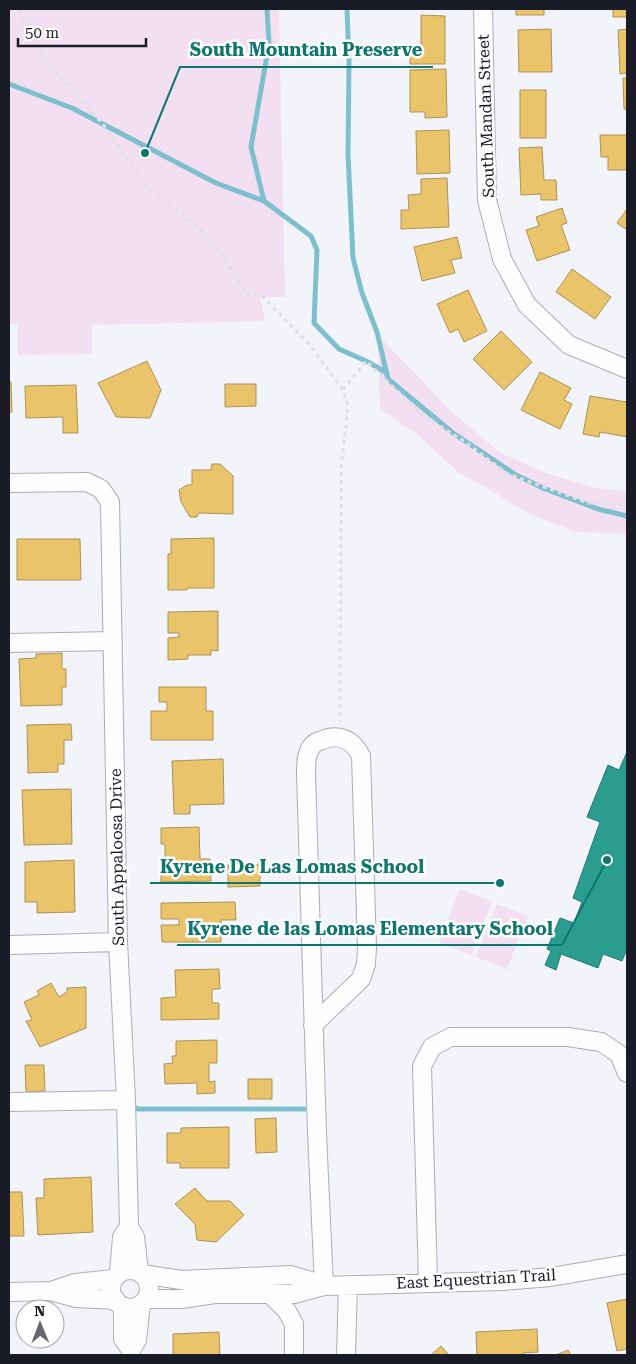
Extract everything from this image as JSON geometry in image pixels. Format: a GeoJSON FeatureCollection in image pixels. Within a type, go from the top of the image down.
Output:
{"type":"FeatureCollection","features":[{"type":"Feature","properties":{"kind":"street","name":"South Mandan Street"},"geometry":{"type":"LineString","coordinates":[[483,9],[487,200],[502,259],[527,305],[569,345],[627,369]]}},
{"type":"Feature","properties":{"kind":"street","name":"South Appaloosa Drive"},"geometry":{"type":"LineString","coordinates":[[9,484],[87,482],[101,489],[110,502],[118,942],[126,1100],[129,1227],[135,1237],[141,1273]]}},
{"type":"Feature","properties":{"kind":"street"},"geometry":{"type":"LineString","coordinates":[[9,643],[113,641]]}},
{"type":"Feature","properties":{"kind":"street"},"geometry":{"type":"LineString","coordinates":[[314,1025],[361,979],[366,964],[361,756],[357,748],[340,736],[314,743],[306,758],[317,1133],[324,1286]]}},
{"type":"Feature","properties":{"kind":"street"},"geometry":{"type":"LineString","coordinates":[[9,945],[118,942]]}},
{"type":"Feature","properties":{"kind":"street"},"geometry":{"type":"LineString","coordinates":[[428,1283],[422,1066],[432,1047],[450,1037],[568,1037],[601,1042],[619,1054],[627,1073]]}},
{"type":"Feature","properties":{"kind":"street"},"geometry":{"type":"LineString","coordinates":[[9,1102],[126,1100]]}},
{"type":"Feature","properties":{"kind":"street","name":"South Appaloosa Drive"},"geometry":{"type":"LineString","coordinates":[[117,1276],[122,1237],[129,1227]]}},
{"type":"Feature","properties":{"kind":"street","name":"East Equestrian Trail"},"geometry":{"type":"LineString","coordinates":[[143,1302],[215,1294],[294,1294],[324,1286],[502,1281],[552,1277],[627,1264]]}},
{"type":"Feature","properties":{"kind":"street"},"geometry":{"type":"LineString","coordinates":[[52,1291],[75,1283],[117,1276],[129,1270],[141,1273],[148,1283],[149,1289],[143,1302],[137,1340],[131,1353]]}},
{"type":"Feature","properties":{"kind":"street","name":"East Equestrian Trail"},"geometry":{"type":"LineString","coordinates":[[141,1273],[181,1280],[291,1275],[324,1286]]}},
{"type":"Feature","properties":{"kind":"street"},"geometry":{"type":"LineString","coordinates":[[117,1276],[112,1290],[119,1303],[123,1339],[131,1353]]}},
{"type":"Feature","properties":{"kind":"street"},"geometry":{"type":"LineString","coordinates":[[346,1355],[348,1285]]}},
{"type":"Feature","properties":{"kind":"street"},"geometry":{"type":"LineString","coordinates":[[9,1292],[52,1291],[76,1298],[119,1303],[135,1307],[143,1302]]}},
{"type":"Feature","properties":{"kind":"street"},"geometry":{"type":"LineString","coordinates":[[271,1295],[287,1311],[294,1324],[294,1355]]}},
{"type":"Feature","properties":{"kind":"path"},"geometry":{"type":"LineString","coordinates":[[19,9],[46,62],[102,123],[146,185],[211,238],[247,294],[262,295],[309,344],[343,390],[348,406],[341,470],[340,736]]}},
{"type":"Feature","properties":{"kind":"path"},"geometry":{"type":"LineString","coordinates":[[343,390],[366,361],[424,416],[464,440],[508,474],[588,503],[627,505]]}},
{"type":"Feature","properties":{"kind":"shaded area"},"geometry":{"type":"Polygon","coordinates":[[[9,9],[279,9],[285,297],[260,297],[265,321],[92,325],[92,354],[18,355],[18,324],[9,324],[9,9]]]}},
{"type":"Feature","properties":{"kind":"shaded area"},"geometry":{"type":"Polygon","coordinates":[[[378,341],[384,341],[451,411],[499,452],[543,472],[596,488],[627,491],[627,534],[575,532],[525,512],[459,473],[419,436],[380,409],[378,341]]]}},
{"type":"Feature","properties":{"kind":"shaded area"},"geometry":{"type":"Polygon","coordinates":[[[460,889],[492,902],[471,955],[439,942],[460,889]]]}},
{"type":"Feature","properties":{"kind":"shaded area"},"geometry":{"type":"Polygon","coordinates":[[[497,904],[528,916],[507,969],[476,957],[497,904]]]}},
{"type":"Feature","properties":{"kind":"building: Homes"},"geometry":{"type":"Polygon","coordinates":[[[516,9],[544,9],[544,15],[516,15],[516,9]]]}},
{"type":"Feature","properties":{"kind":"building: Homes"},"geometry":{"type":"Polygon","coordinates":[[[613,9],[627,9],[627,17],[613,17],[613,9]]]}},
{"type":"Feature","properties":{"kind":"building: Homes"},"geometry":{"type":"Polygon","coordinates":[[[421,15],[445,16],[445,64],[410,64],[410,46],[421,46],[421,15]]]}},
{"type":"Feature","properties":{"kind":"building: Homes"},"geometry":{"type":"Polygon","coordinates":[[[551,29],[552,72],[519,72],[518,30],[551,29]]]}},
{"type":"Feature","properties":{"kind":"building: Homes"},"geometry":{"type":"Polygon","coordinates":[[[627,29],[627,73],[620,74],[618,30],[627,29]]]}},
{"type":"Feature","properties":{"kind":"building: Homes"},"geometry":{"type":"Polygon","coordinates":[[[446,69],[447,117],[425,118],[425,112],[410,112],[410,70],[446,69]]]}},
{"type":"Feature","properties":{"kind":"building: Homes"},"geometry":{"type":"Polygon","coordinates":[[[623,78],[627,78],[627,109],[624,109],[623,78]]]}},
{"type":"Feature","properties":{"kind":"building: Homes"},"geometry":{"type":"Polygon","coordinates":[[[520,90],[546,90],[546,138],[520,138],[520,90]]]}},
{"type":"Feature","properties":{"kind":"building: Homes"},"geometry":{"type":"Polygon","coordinates":[[[449,130],[450,173],[417,174],[416,131],[449,130]]]}},
{"type":"Feature","properties":{"kind":"building: Homes"},"geometry":{"type":"Polygon","coordinates":[[[600,135],[627,135],[627,170],[608,170],[608,157],[601,157],[600,135]]]}},
{"type":"Feature","properties":{"kind":"building: Homes"},"geometry":{"type":"Polygon","coordinates":[[[542,147],[544,180],[556,180],[557,200],[541,200],[541,194],[521,195],[519,148],[542,147]]]}},
{"type":"Feature","properties":{"kind":"building: Homes"},"geometry":{"type":"Polygon","coordinates":[[[447,178],[449,227],[401,229],[401,210],[409,210],[408,195],[421,194],[421,179],[447,178]]]}},
{"type":"Feature","properties":{"kind":"building: Homes"},"geometry":{"type":"Polygon","coordinates":[[[562,208],[567,223],[561,225],[570,250],[537,261],[526,230],[539,226],[536,217],[562,208]]]}},
{"type":"Feature","properties":{"kind":"building: Homes"},"geometry":{"type":"Polygon","coordinates":[[[627,209],[627,230],[617,223],[627,209]]]}},
{"type":"Feature","properties":{"kind":"building: Homes"},"geometry":{"type":"Polygon","coordinates":[[[457,237],[462,258],[451,260],[455,273],[422,281],[414,247],[457,237]]]}},
{"type":"Feature","properties":{"kind":"building: Homes"},"geometry":{"type":"Polygon","coordinates":[[[572,269],[611,297],[595,319],[556,292],[572,269]]]}},
{"type":"Feature","properties":{"kind":"building: Homes"},"geometry":{"type":"Polygon","coordinates":[[[468,290],[487,331],[464,342],[458,329],[450,333],[437,304],[468,290]]]}},
{"type":"Feature","properties":{"kind":"building: Homes"},"geometry":{"type":"Polygon","coordinates":[[[501,331],[532,362],[504,390],[473,359],[501,331]]]}},
{"type":"Feature","properties":{"kind":"building: Homes"},"geometry":{"type":"Polygon","coordinates":[[[147,361],[161,390],[150,418],[116,417],[98,383],[147,361]]]}},
{"type":"Feature","properties":{"kind":"building: Homes"},"geometry":{"type":"Polygon","coordinates":[[[540,372],[571,388],[564,400],[572,404],[560,429],[521,410],[540,372]]]}},
{"type":"Feature","properties":{"kind":"building: Homes"},"geometry":{"type":"Polygon","coordinates":[[[9,382],[11,382],[12,412],[9,412],[9,382]]]}},
{"type":"Feature","properties":{"kind":"building: Homes"},"geometry":{"type":"Polygon","coordinates":[[[225,384],[256,384],[256,406],[225,407],[225,384]]]}},
{"type":"Feature","properties":{"kind":"building: Homes"},"geometry":{"type":"Polygon","coordinates":[[[76,385],[78,433],[63,433],[63,417],[26,418],[25,386],[76,385]]]}},
{"type":"Feature","properties":{"kind":"building: Homes"},"geometry":{"type":"Polygon","coordinates":[[[590,396],[627,402],[627,437],[600,432],[599,437],[583,434],[590,396]]]}},
{"type":"Feature","properties":{"kind":"building: Homes"},"geometry":{"type":"Polygon","coordinates":[[[212,464],[220,464],[233,476],[233,514],[199,513],[197,517],[190,517],[181,502],[179,490],[187,485],[192,485],[192,470],[211,470],[212,464]]]}},
{"type":"Feature","properties":{"kind":"building: Homes"},"geometry":{"type":"Polygon","coordinates":[[[214,538],[214,588],[168,590],[168,554],[171,554],[171,539],[214,538]]]}},
{"type":"Feature","properties":{"kind":"building: Homes"},"geometry":{"type":"Polygon","coordinates":[[[17,539],[80,539],[81,580],[17,580],[17,539]]]}},
{"type":"Feature","properties":{"kind":"building: Homes"},"geometry":{"type":"Polygon","coordinates":[[[218,611],[218,651],[211,650],[211,655],[188,655],[188,659],[168,660],[168,638],[179,637],[179,633],[168,633],[168,612],[218,611]]]}},
{"type":"Feature","properties":{"kind":"building: Homes"},"geometry":{"type":"Polygon","coordinates":[[[62,653],[62,669],[66,669],[66,687],[62,687],[62,705],[21,706],[19,659],[36,658],[36,654],[62,653]]]}},
{"type":"Feature","properties":{"kind":"building: Homes"},"geometry":{"type":"Polygon","coordinates":[[[159,687],[206,687],[206,711],[213,711],[213,740],[151,740],[151,711],[167,711],[167,702],[159,702],[159,687]]]}},
{"type":"Feature","properties":{"kind":"building: Homes"},"geometry":{"type":"Polygon","coordinates":[[[71,724],[72,740],[64,740],[64,764],[58,764],[58,772],[28,773],[27,725],[71,724]]]}},
{"type":"Feature","properties":{"kind":"building: Homes"},"geometry":{"type":"Polygon","coordinates":[[[223,759],[224,804],[190,805],[190,814],[174,814],[172,761],[223,759]]]}},
{"type":"Feature","properties":{"kind":"building: Homes"},"geometry":{"type":"Polygon","coordinates":[[[71,789],[72,844],[24,845],[22,790],[71,789]]]}},
{"type":"Feature","properties":{"kind":"building: Homes"},"geometry":{"type":"Polygon","coordinates":[[[199,827],[200,859],[210,859],[211,881],[161,882],[161,858],[165,858],[165,844],[161,844],[161,828],[199,827]]]}},
{"type":"Feature","properties":{"kind":"building: Homes"},"geometry":{"type":"Polygon","coordinates":[[[74,860],[75,912],[37,913],[37,902],[25,902],[25,862],[74,860]]]}},
{"type":"Feature","properties":{"kind":"building: Homes"},"geometry":{"type":"Polygon","coordinates":[[[228,865],[260,865],[260,886],[228,887],[228,865]]]}},
{"type":"Feature","properties":{"kind":"building: Homes"},"geometry":{"type":"Polygon","coordinates":[[[235,902],[236,920],[221,920],[221,942],[162,942],[161,925],[179,925],[179,919],[161,919],[161,903],[235,902]]]}},
{"type":"Feature","properties":{"kind":"building: Homes"},"geometry":{"type":"Polygon","coordinates":[[[219,969],[220,989],[212,989],[212,1003],[219,1003],[219,1019],[161,1020],[161,998],[176,997],[175,970],[219,969]]]}},
{"type":"Feature","properties":{"kind":"building: Homes"},"geometry":{"type":"Polygon","coordinates":[[[51,983],[59,997],[67,992],[67,988],[86,987],[86,1028],[40,1047],[26,1021],[32,1020],[24,1002],[39,995],[37,991],[51,983]]]}},
{"type":"Feature","properties":{"kind":"building: Homes"},"geometry":{"type":"Polygon","coordinates":[[[217,1040],[217,1063],[209,1063],[209,1082],[215,1081],[215,1093],[197,1094],[197,1083],[165,1084],[164,1064],[173,1063],[172,1056],[176,1056],[176,1041],[217,1040]]]}},
{"type":"Feature","properties":{"kind":"building: Homes"},"geometry":{"type":"Polygon","coordinates":[[[25,1065],[44,1065],[45,1091],[26,1092],[25,1065]]]}},
{"type":"Feature","properties":{"kind":"building: Homes"},"geometry":{"type":"Polygon","coordinates":[[[248,1079],[272,1079],[272,1099],[248,1099],[248,1079]]]}},
{"type":"Feature","properties":{"kind":"building: Homes"},"geometry":{"type":"Polygon","coordinates":[[[276,1118],[277,1152],[256,1153],[255,1119],[276,1118]]]}},
{"type":"Feature","properties":{"kind":"building: Homes"},"geometry":{"type":"Polygon","coordinates":[[[229,1127],[229,1168],[180,1168],[180,1163],[167,1163],[167,1133],[181,1133],[181,1128],[229,1127]]]}},
{"type":"Feature","properties":{"kind":"building: Homes"},"geometry":{"type":"Polygon","coordinates":[[[91,1177],[93,1232],[38,1235],[36,1198],[44,1198],[44,1179],[91,1177]]]}},
{"type":"Feature","properties":{"kind":"building: Homes"},"geometry":{"type":"Polygon","coordinates":[[[195,1188],[207,1201],[230,1201],[244,1215],[216,1242],[197,1240],[195,1224],[175,1204],[195,1188]]]}},
{"type":"Feature","properties":{"kind":"building: Homes"},"geometry":{"type":"Polygon","coordinates":[[[9,1192],[22,1192],[24,1236],[9,1236],[9,1192]]]}},
{"type":"Feature","properties":{"kind":"building: Homes"},"geometry":{"type":"Polygon","coordinates":[[[627,1299],[627,1349],[617,1351],[607,1303],[627,1299]]]}},
{"type":"Feature","properties":{"kind":"building: Homes"},"geometry":{"type":"Polygon","coordinates":[[[537,1329],[538,1352],[523,1353],[523,1355],[477,1355],[476,1332],[537,1329]]]}},
{"type":"Feature","properties":{"kind":"building: Homes"},"geometry":{"type":"Polygon","coordinates":[[[219,1332],[220,1355],[173,1355],[173,1334],[219,1332]]]}},
{"type":"Feature","properties":{"kind":"building: Homes"},"geometry":{"type":"Polygon","coordinates":[[[441,1346],[449,1355],[431,1355],[441,1346]]]}},
{"type":"Feature","properties":{"kind":"building: Homes"},"geometry":{"type":"Polygon","coordinates":[[[568,1350],[571,1355],[556,1355],[568,1350]]]}},
{"type":"Feature","properties":{"kind":"building: Schools"},"geometry":{"type":"Polygon","coordinates":[[[627,752],[627,949],[622,961],[603,954],[598,968],[561,954],[556,970],[545,965],[551,951],[547,949],[560,918],[574,923],[582,902],[573,898],[600,822],[587,817],[608,765],[619,770],[627,752]]]}},
{"type":"Feature","properties":{"kind":"waterway"},"geometry":{"type":"LineString","coordinates":[[267,9],[269,44],[251,147],[264,201],[311,236],[317,250],[314,323],[339,349],[387,373]]}},
{"type":"Feature","properties":{"kind":"waterway"},"geometry":{"type":"LineString","coordinates":[[347,9],[349,62],[348,154],[353,258],[362,293],[377,332],[388,379],[453,433],[516,475],[543,488],[598,509],[627,516]]}},
{"type":"Feature","properties":{"kind":"waterway"},"geometry":{"type":"LineString","coordinates":[[9,84],[72,108],[216,183],[264,201]]}},
{"type":"Feature","properties":{"kind":"waterway"},"geometry":{"type":"LineString","coordinates":[[130,1105],[138,1109],[304,1109]]}},
{"type":"Feature","properties":{"kind":"place","name":"South Mountain Preserve"},"geometry":{"type":"Point","coordinates":[145,153]}},
{"type":"Feature","properties":{"kind":"place","name":"Kyrene de las Lomas Elementary School"},"geometry":{"type":"Point","coordinates":[607,860]}},
{"type":"Feature","properties":{"kind":"place","name":"Kyrene De Las Lomas School"},"geometry":{"type":"Point","coordinates":[500,883]}}]}
